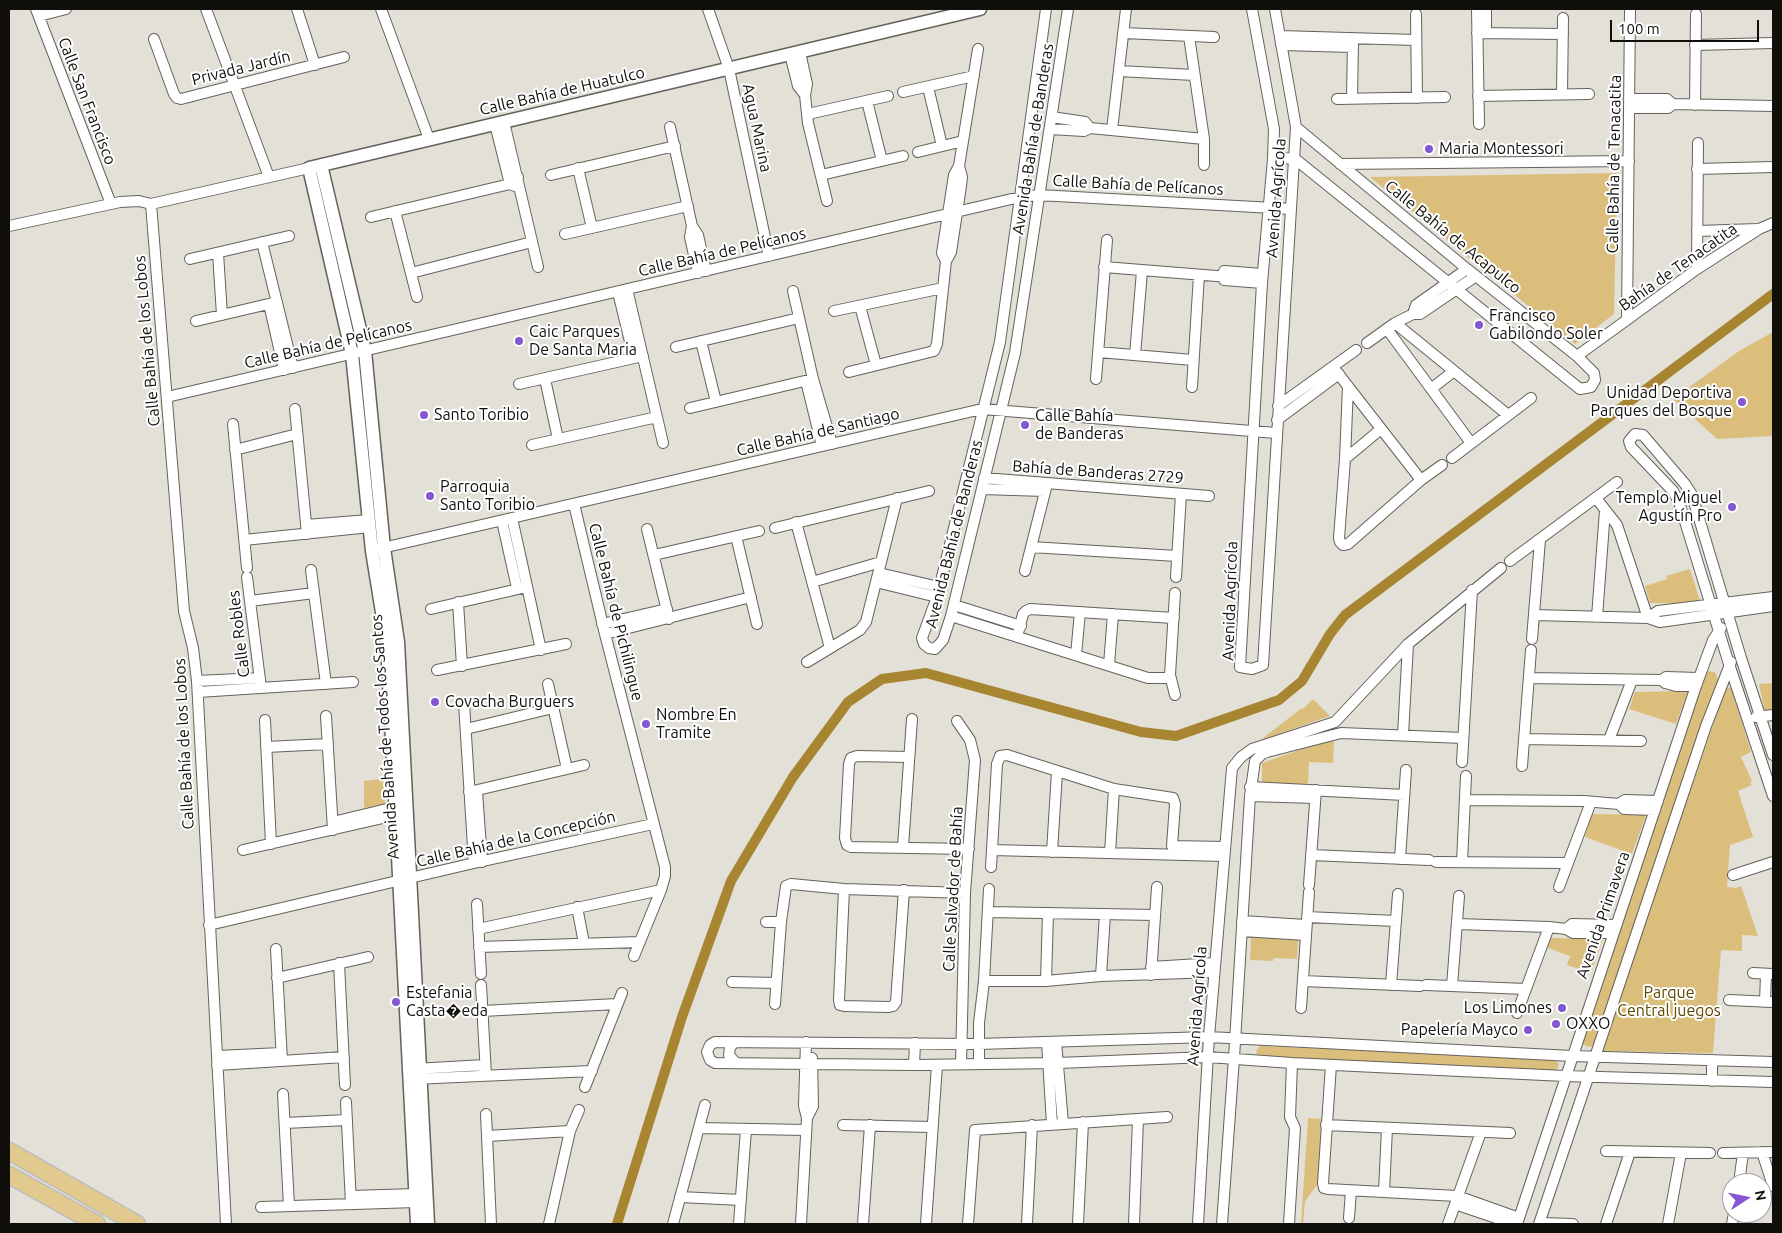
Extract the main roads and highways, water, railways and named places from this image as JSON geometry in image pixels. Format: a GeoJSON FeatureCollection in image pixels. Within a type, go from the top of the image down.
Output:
{"type":"FeatureCollection","features":[{"type":"Feature","properties":{"kind":"main road"},"geometry":{"type":"LineString","coordinates":[[9,1138],[35,1166]]}},
{"type":"Feature","properties":{"kind":"main road"},"geometry":{"type":"LineString","coordinates":[[9,1150],[137,1224]]}},
{"type":"Feature","properties":{"kind":"main road"},"geometry":{"type":"LineString","coordinates":[[9,1175],[97,1224]]}},
{"type":"Feature","properties":{"kind":"waterway"},"geometry":{"type":"LineString","coordinates":[[617,1224],[682,1017],[731,881],[793,777],[848,702],[882,679],[926,673],[1141,732],[1176,736],[1279,700],[1302,681],[1330,634],[1345,615],[1773,294]]}},
{"type":"Feature","properties":{"kind":"place","name":"Maria Montessori"},"geometry":{"type":"Point","coordinates":[1429,149]}},
{"type":"Feature","properties":{"kind":"place","name":"Francisco Gabilondo Soler"},"geometry":{"type":"Point","coordinates":[1479,325]}},
{"type":"Feature","properties":{"kind":"place","name":"Caic Parques De Santa Maria"},"geometry":{"type":"Point","coordinates":[519,341]}},
{"type":"Feature","properties":{"kind":"place","name":"Unidad Deportiva Parques del Bosque"},"geometry":{"type":"Point","coordinates":[1742,402]}},
{"type":"Feature","properties":{"kind":"place","name":"Santo Toribio"},"geometry":{"type":"Point","coordinates":[424,415]}},
{"type":"Feature","properties":{"kind":"place","name":"Calle Bahía de Banderas"},"geometry":{"type":"Point","coordinates":[1025,425]}},
{"type":"Feature","properties":{"kind":"place","name":"Parroquia Santo Toribio"},"geometry":{"type":"Point","coordinates":[430,496]}},
{"type":"Feature","properties":{"kind":"place","name":"Templo Miguel Agustín Pro"},"geometry":{"type":"Point","coordinates":[1732,507]}},
{"type":"Feature","properties":{"kind":"place","name":"Covacha Burguers"},"geometry":{"type":"Point","coordinates":[435,702]}},
{"type":"Feature","properties":{"kind":"place","name":"Nombre En Tramite"},"geometry":{"type":"Point","coordinates":[646,724]}},
{"type":"Feature","properties":{"kind":"place","name":"Estefania Casta�eda"},"geometry":{"type":"Point","coordinates":[396,1002]}},
{"type":"Feature","properties":{"kind":"place","name":"Los Limones"},"geometry":{"type":"Point","coordinates":[1562,1008]}},
{"type":"Feature","properties":{"kind":"place","name":"OXXO"},"geometry":{"type":"Point","coordinates":[1556,1024]}},
{"type":"Feature","properties":{"kind":"place","name":"Papelería Mayco"},"geometry":{"type":"Point","coordinates":[1528,1030]}},
{"type":"Feature","properties":{"kind":"park label","name":"Parque Central juegos"},"geometry":{"type":"Point","coordinates":[1669,1002]}}]}
